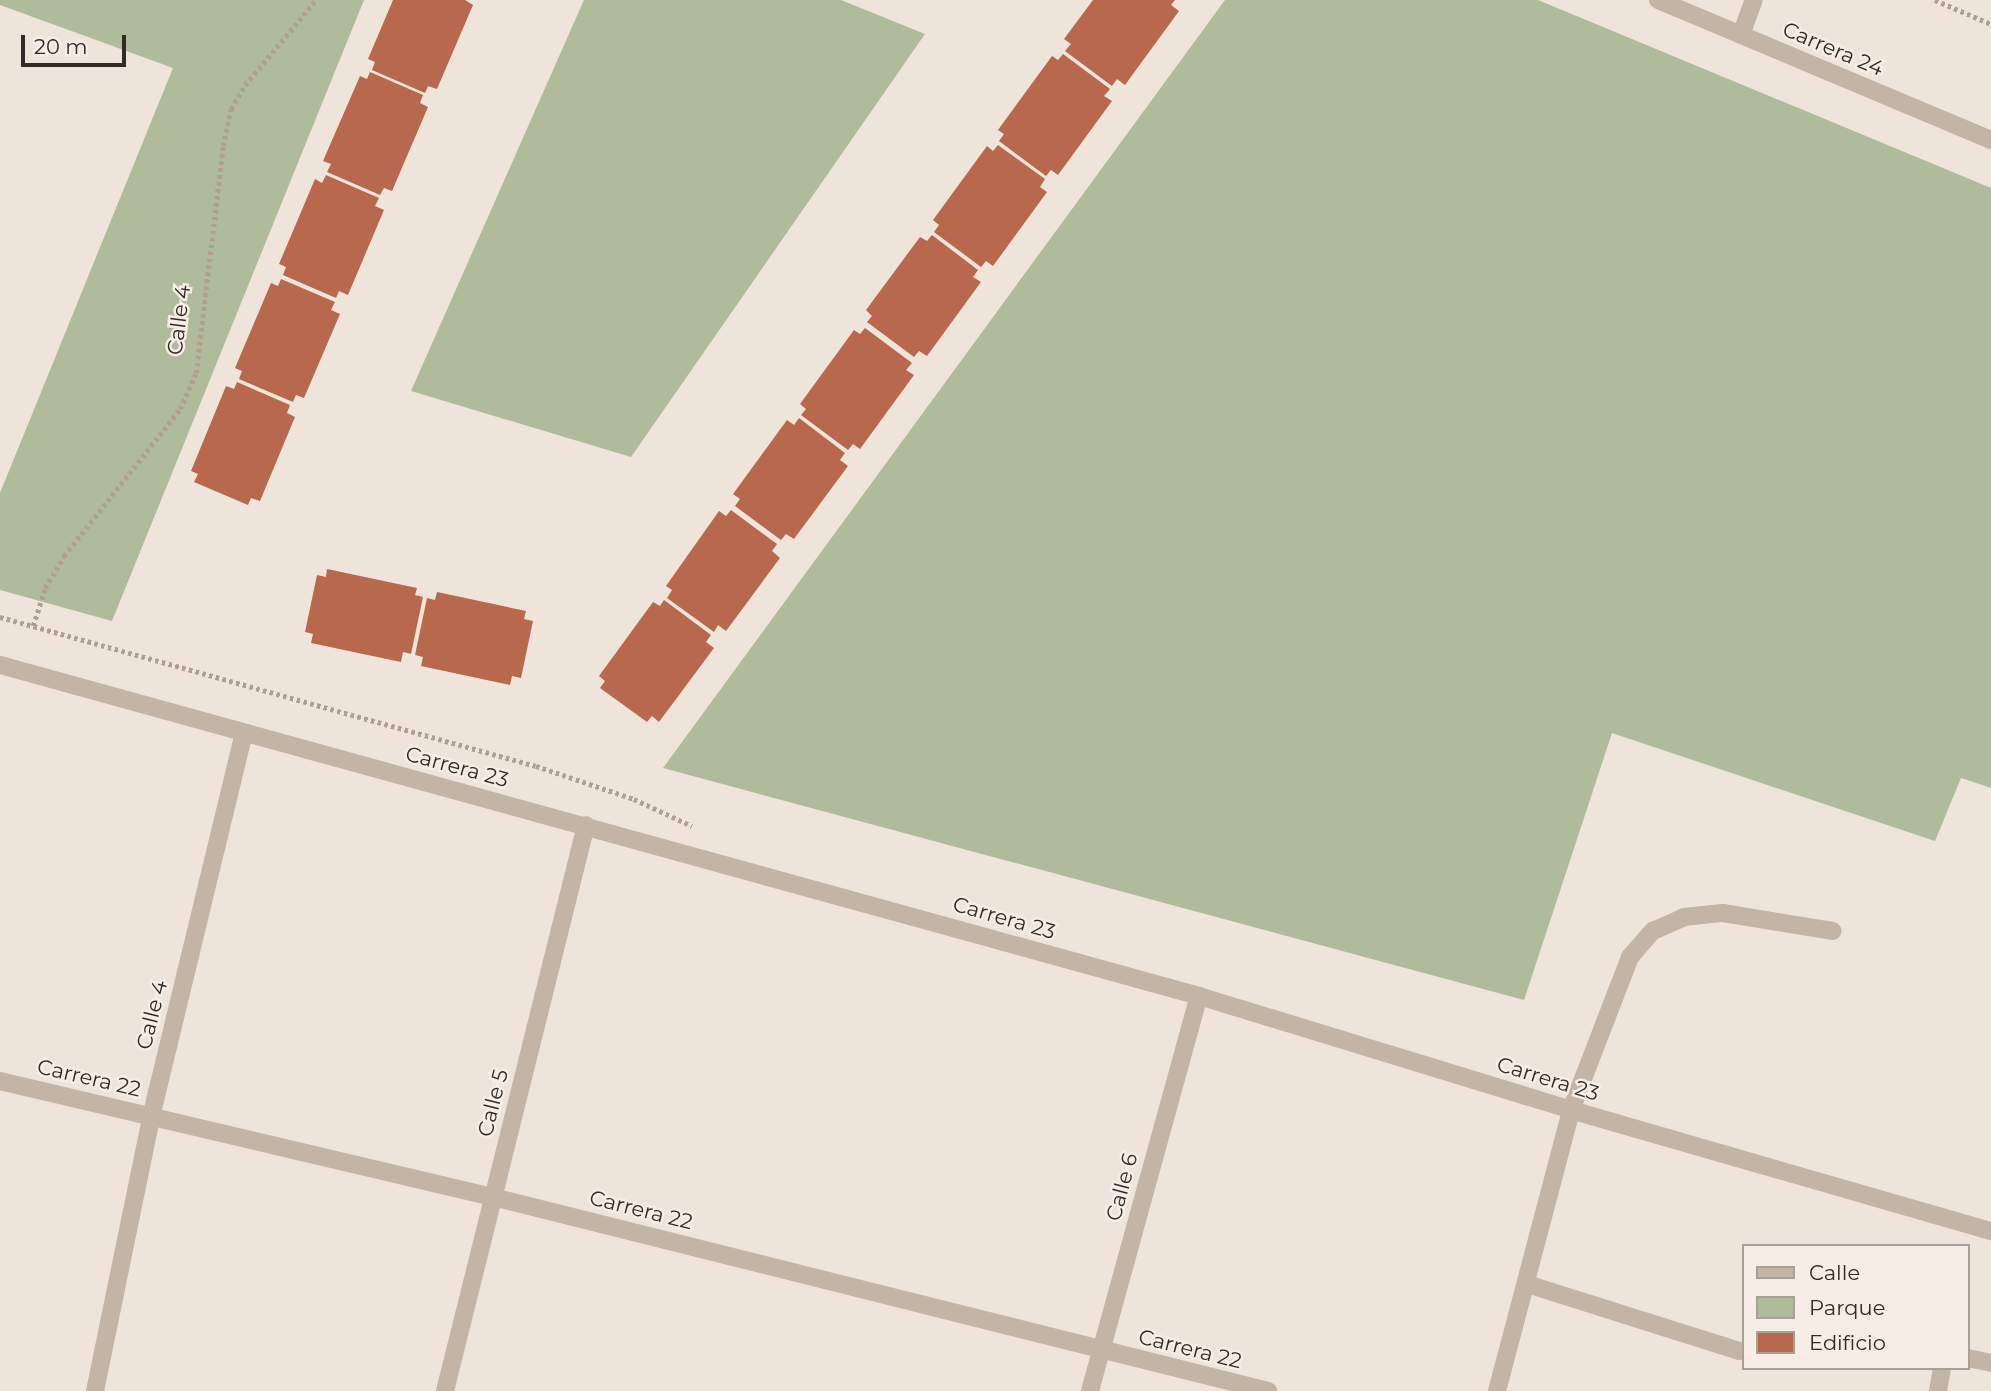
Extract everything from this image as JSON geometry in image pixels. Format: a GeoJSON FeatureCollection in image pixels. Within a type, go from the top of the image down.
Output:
{"type":"FeatureCollection","features":[{"type":"Feature","properties":{"kind":"street","name":"Carrera 24"},"geometry":{"type":"LineString","coordinates":[[1658,0],[1991,140]]}},
{"type":"Feature","properties":{"kind":"street"},"geometry":{"type":"LineString","coordinates":[[1741,35],[1755,0]]}},
{"type":"Feature","properties":{"kind":"street","name":"Carrera 23"},"geometry":{"type":"LineString","coordinates":[[0,665],[1199,996],[1571,1110],[1991,1231]]}},
{"type":"Feature","properties":{"kind":"street","name":"Calle 4"},"geometry":{"type":"LineString","coordinates":[[95,1391],[151,1117],[244,734]]}},
{"type":"Feature","properties":{"kind":"street","name":"Calle 5"},"geometry":{"type":"LineString","coordinates":[[445,1391],[586,825]]}},
{"type":"Feature","properties":{"kind":"street"},"geometry":{"type":"LineString","coordinates":[[1497,1391],[1571,1110],[1630,957],[1653,931],[1684,917],[1723,913],[1833,931]]}},
{"type":"Feature","properties":{"kind":"street","name":"Calle 6"},"geometry":{"type":"LineString","coordinates":[[1090,1391],[1199,996]]}},
{"type":"Feature","properties":{"kind":"street","name":"Carrera 22"},"geometry":{"type":"LineString","coordinates":[[0,1081],[493,1196],[1268,1391]]}},
{"type":"Feature","properties":{"kind":"street"},"geometry":{"type":"LineString","coordinates":[[1527,1284],[1740,1351]]}},
{"type":"Feature","properties":{"kind":"street"},"geometry":{"type":"LineString","coordinates":[[1970,1358],[1991,1363]]}},
{"type":"Feature","properties":{"kind":"street"},"geometry":{"type":"LineString","coordinates":[[1938,1391],[1942,1370]]}},
{"type":"Feature","properties":{"kind":"path","name":"Calle 4"},"geometry":{"type":"LineString","coordinates":[[33,626],[45,587],[64,556],[180,409],[196,373],[223,146],[232,109],[245,85],[316,0]]}},
{"type":"Feature","properties":{"kind":"path"},"geometry":{"type":"LineString","coordinates":[[1935,0],[1991,24]]}},
{"type":"Feature","properties":{"kind":"path"},"geometry":{"type":"LineString","coordinates":[[0,617],[536,766],[635,799],[695,829]]}},
{"type":"Feature","properties":{"kind":"green space"},"geometry":{"type":"Polygon","coordinates":[[[0,0],[364,0],[112,621],[0,590],[0,493],[173,68],[0,5],[0,0]]]}},
{"type":"Feature","properties":{"kind":"green space"},"geometry":{"type":"Polygon","coordinates":[[[584,0],[841,0],[925,34],[631,457],[411,391],[584,0]]]}},
{"type":"Feature","properties":{"kind":"green space"},"geometry":{"type":"Polygon","coordinates":[[[1225,0],[1538,0],[1991,188],[1991,788],[1961,778],[1935,841],[1612,733],[1524,1000],[663,768],[1225,0]]]}},
{"type":"Feature","properties":{"kind":"building"},"geometry":{"type":"Polygon","coordinates":[[[393,0],[465,0],[473,5],[437,89],[428,86],[425,93],[372,70],[375,62],[368,59],[393,0]]]}},
{"type":"Feature","properties":{"kind":"building"},"geometry":{"type":"Polygon","coordinates":[[[1093,0],[1175,0],[1171,5],[1179,11],[1125,85],[1117,79],[1112,86],[1065,51],[1071,44],[1064,39],[1093,0]]]}},
{"type":"Feature","properties":{"kind":"building"},"geometry":{"type":"Polygon","coordinates":[[[1063,54],[1110,89],[1104,96],[1112,101],[1058,175],[1051,170],[1046,176],[999,141],[1004,134],[998,130],[1052,56],[1058,60],[1063,54]]]}},
{"type":"Feature","properties":{"kind":"building"},"geometry":{"type":"Polygon","coordinates":[[[370,72],[423,95],[420,103],[428,107],[392,191],[384,188],[380,195],[327,172],[331,164],[323,161],[360,76],[367,79],[370,72]]]}},
{"type":"Feature","properties":{"kind":"building"},"geometry":{"type":"Polygon","coordinates":[[[998,145],[1045,179],[1040,187],[1047,192],[993,266],[986,261],[981,267],[934,232],[939,225],[933,220],[987,146],[993,151],[998,145]]]}},
{"type":"Feature","properties":{"kind":"building"},"geometry":{"type":"Polygon","coordinates":[[[326,175],[379,198],[375,206],[384,210],[348,295],[339,291],[336,298],[283,275],[286,267],[279,264],[315,179],[322,183],[326,175]]]}},
{"type":"Feature","properties":{"kind":"building"},"geometry":{"type":"Polygon","coordinates":[[[932,235],[978,270],[973,277],[981,282],[927,356],[919,351],[914,357],[867,322],[872,316],[866,310],[920,237],[927,241],[932,235]]]}},
{"type":"Feature","properties":{"kind":"building"},"geometry":{"type":"Polygon","coordinates":[[[281,279],[335,302],[331,310],[340,314],[304,398],[296,395],[293,402],[239,379],[242,371],[235,368],[271,283],[278,286],[281,279]]]}},
{"type":"Feature","properties":{"kind":"building"},"geometry":{"type":"Polygon","coordinates":[[[865,328],[912,363],[906,370],[914,375],[860,449],[853,444],[848,450],[801,415],[806,409],[800,404],[854,330],[860,334],[865,328]]]}},
{"type":"Feature","properties":{"kind":"building"},"geometry":{"type":"Polygon","coordinates":[[[237,382],[290,405],[287,413],[295,417],[260,501],[251,498],[248,505],[194,482],[198,474],[191,471],[226,386],[234,389],[237,382]]]}},
{"type":"Feature","properties":{"kind":"building"},"geometry":{"type":"Polygon","coordinates":[[[799,418],[845,453],[840,460],[848,466],[794,539],[786,534],[781,540],[735,506],[740,499],[733,494],[787,420],[794,425],[799,418]]]}},
{"type":"Feature","properties":{"kind":"building"},"geometry":{"type":"Polygon","coordinates":[[[731,510],[777,544],[772,551],[780,558],[726,631],[718,625],[714,632],[667,598],[672,590],[666,586],[719,511],[726,516],[731,510]]]}},
{"type":"Feature","properties":{"kind":"building"},"geometry":{"type":"Polygon","coordinates":[[[327,569],[417,588],[415,595],[423,597],[411,654],[403,652],[401,662],[311,643],[313,634],[305,632],[317,575],[326,577],[327,569]]]}},
{"type":"Feature","properties":{"kind":"building"},"geometry":{"type":"Polygon","coordinates":[[[437,592],[526,611],[524,619],[533,621],[521,678],[512,676],[510,685],[421,666],[423,657],[415,655],[427,598],[435,600],[437,592]]]}},
{"type":"Feature","properties":{"kind":"building"},"geometry":{"type":"Polygon","coordinates":[[[664,600],[711,635],[706,642],[714,648],[659,722],[652,716],[647,722],[600,688],[605,681],[599,676],[653,602],[660,606],[664,600]]]}}]}
